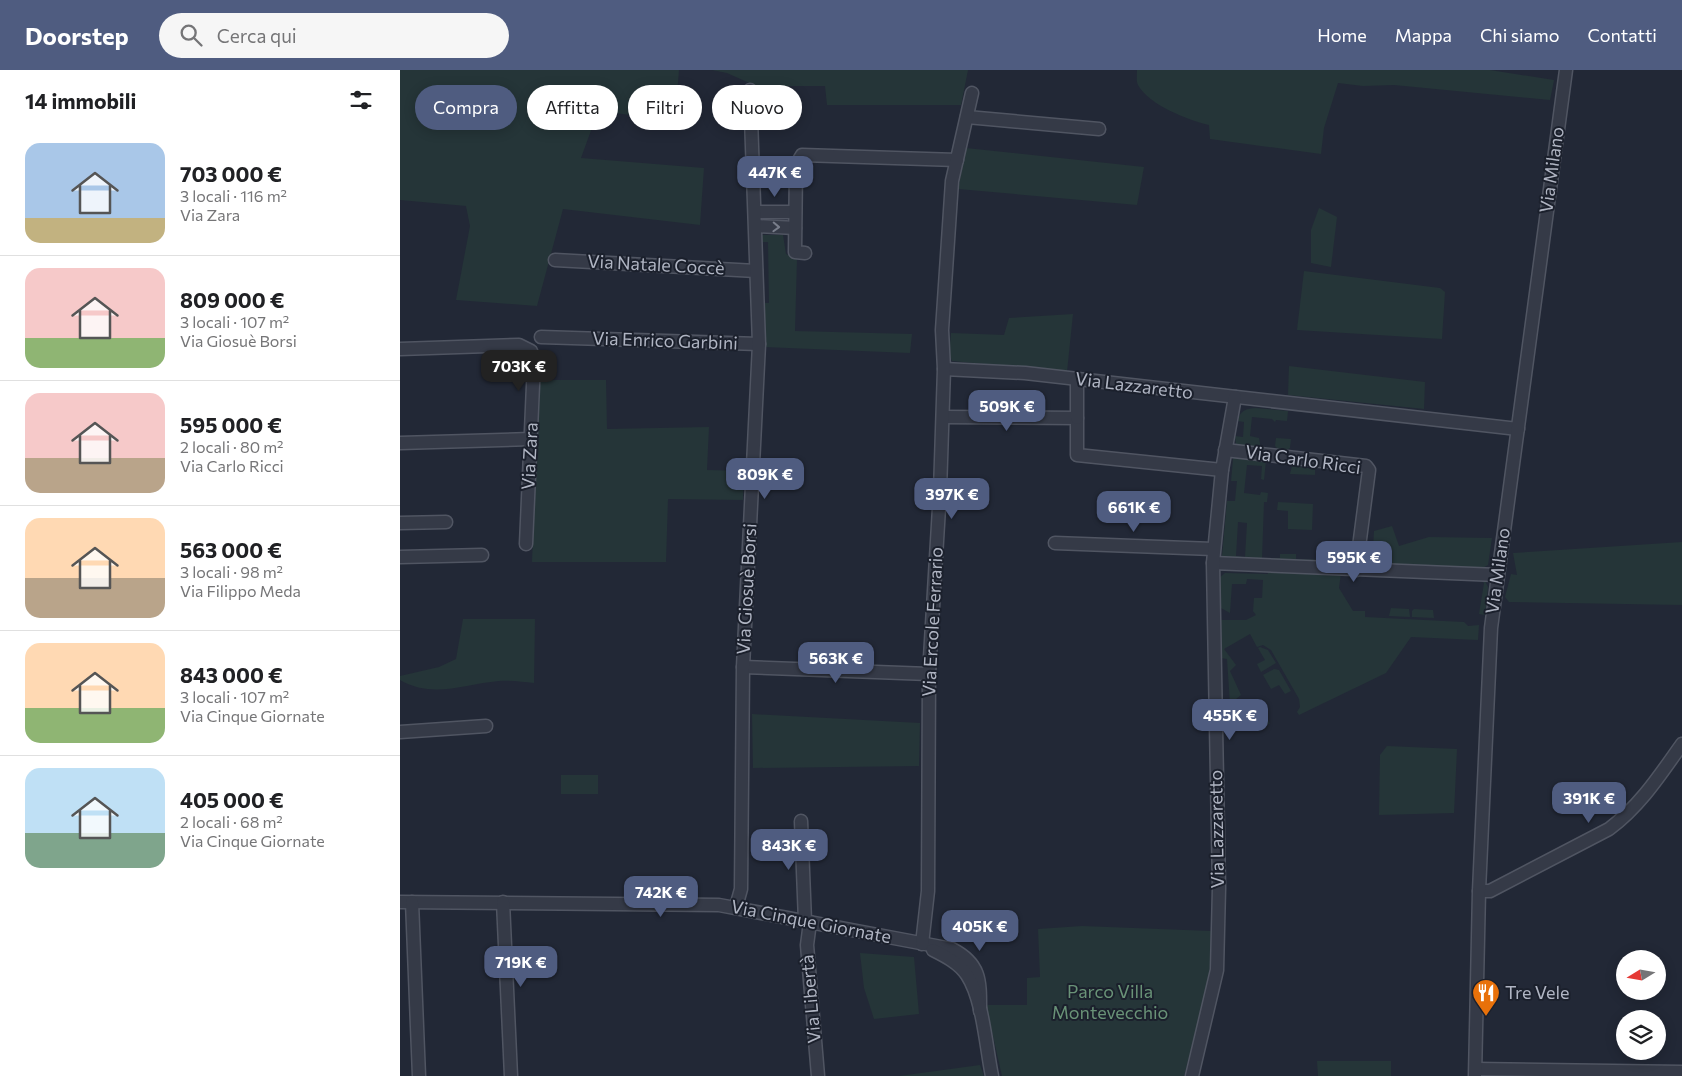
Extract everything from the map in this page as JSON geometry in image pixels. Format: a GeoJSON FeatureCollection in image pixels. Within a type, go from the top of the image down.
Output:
{"type":"FeatureCollection","features":[{"type":"Feature","properties":{"kind":"street","name":"Via Milano"},"geometry":{"type":"LineString","coordinates":[[1476,1073],[1479,891],[1486,686],[1498,575],[1566,70]]}},
{"type":"Feature","properties":{"kind":"street","name":"Via Ercole Ferrario"},"geometry":{"type":"LineString","coordinates":[[922,944],[928,891],[929,674],[943,417],[944,368],[942,330],[952,181],[972,93]]}},
{"type":"Feature","properties":{"kind":"street"},"geometry":{"type":"LineString","coordinates":[[967,118],[1099,129]]}},
{"type":"Feature","properties":{"kind":"street","name":"Via Giosuè Borsi"},"geometry":{"type":"LineString","coordinates":[[736,907],[741,889],[743,667],[758,344],[756,212],[752,130]]}},
{"type":"Feature","properties":{"kind":"street"},"geometry":{"type":"LineString","coordinates":[[804,253],[796,252],[795,228],[796,165],[802,155],[957,160]]}},
{"type":"Feature","properties":{"kind":"street"},"geometry":{"type":"LineString","coordinates":[[756,212],[795,212]]}},
{"type":"Feature","properties":{"kind":"street"},"geometry":{"type":"LineString","coordinates":[[756,226],[795,228]]}},
{"type":"Feature","properties":{"kind":"street","name":"Via Natale Coccè"},"geometry":{"type":"LineString","coordinates":[[555,260],[756,271]]}},
{"type":"Feature","properties":{"kind":"street","name":"Via Enrico Garbini"},"geometry":{"type":"LineString","coordinates":[[542,337],[758,344]]}},
{"type":"Feature","properties":{"kind":"street","name":"Via Zara"},"geometry":{"type":"LineString","coordinates":[[400,349],[519,345],[531,351],[534,362],[526,544]]}},
{"type":"Feature","properties":{"kind":"street","name":"Via Lazzaretto"},"geometry":{"type":"LineString","coordinates":[[944,368],[1026,373],[1518,429]]}},
{"type":"Feature","properties":{"kind":"street"},"geometry":{"type":"LineString","coordinates":[[1077,379],[1077,454],[1222,470]]}},
{"type":"Feature","properties":{"kind":"street","name":"Via Lazzaretto"},"geometry":{"type":"LineString","coordinates":[[1192,1076],[1217,970],[1219,882],[1213,549],[1222,470],[1235,397]]}},
{"type":"Feature","properties":{"kind":"street"},"geometry":{"type":"LineString","coordinates":[[943,417],[1077,418]]}},
{"type":"Feature","properties":{"kind":"street"},"geometry":{"type":"LineString","coordinates":[[400,443],[531,439]]}},
{"type":"Feature","properties":{"kind":"street","name":"Via Carlo Ricci"},"geometry":{"type":"LineString","coordinates":[[1225,450],[1360,466],[1370,470],[1356,570]]}},
{"type":"Feature","properties":{"kind":"street"},"geometry":{"type":"LineString","coordinates":[[400,523],[446,522]]}},
{"type":"Feature","properties":{"kind":"street"},"geometry":{"type":"LineString","coordinates":[[1055,543],[1213,549]]}},
{"type":"Feature","properties":{"kind":"street"},"geometry":{"type":"LineString","coordinates":[[400,557],[482,556]]}},
{"type":"Feature","properties":{"kind":"street"},"geometry":{"type":"LineString","coordinates":[[1213,563],[1498,575]]}},
{"type":"Feature","properties":{"kind":"street"},"geometry":{"type":"LineString","coordinates":[[743,667],[929,674]]}},
{"type":"Feature","properties":{"kind":"street"},"geometry":{"type":"LineString","coordinates":[[400,732],[486,726]]}},
{"type":"Feature","properties":{"kind":"street"},"geometry":{"type":"LineString","coordinates":[[1479,891],[1490,891],[1609,829],[1642,800],[1682,744]]}},
{"type":"Feature","properties":{"kind":"street","name":"Via Libertà"},"geometry":{"type":"LineString","coordinates":[[802,821],[808,922],[807,945],[818,1076]]}},
{"type":"Feature","properties":{"kind":"street"},"geometry":{"type":"LineString","coordinates":[[406,902],[419,1076]]}},
{"type":"Feature","properties":{"kind":"street","name":"Via Cinque Giornate"},"geometry":{"type":"LineString","coordinates":[[406,902],[736,907],[952,949],[970,961],[979,978],[980,1011],[992,1076]]}},
{"type":"Feature","properties":{"kind":"street"},"geometry":{"type":"LineString","coordinates":[[504,902],[511,1076]]}},
{"type":"Feature","properties":{"kind":"street"},"geometry":{"type":"LineString","coordinates":[[1476,1073],[1682,1072]]}},
{"type":"Feature","properties":{"kind":"green space"},"geometry":{"type":"Polygon","coordinates":[[[400,70],[679,70],[678,85],[628,85],[628,115],[618,113],[618,85],[527,85],[527,130],[591,130],[581,158],[704,168],[700,225],[563,209],[537,306],[456,300],[470,226],[466,206],[400,200],[400,70]]]}},
{"type":"Feature","properties":{"kind":"green space"},"geometry":{"type":"Polygon","coordinates":[[[712,70],[968,70],[961,105],[827,105],[825,86],[754,85],[727,73],[712,70]]]}},
{"type":"Feature","properties":{"kind":"green space"},"geometry":{"type":"Polygon","coordinates":[[[1137,70],[1490,70],[1554,80],[1550,100],[1394,85],[1363,86],[1338,83],[1324,128],[1321,154],[1210,139],[1209,125],[1170,111],[1143,92],[1137,83],[1137,70]]]}},
{"type":"Feature","properties":{"kind":"green space"},"geometry":{"type":"Polygon","coordinates":[[[966,148],[1144,167],[1137,205],[958,189],[966,148]]]}},
{"type":"Feature","properties":{"kind":"green space"},"geometry":{"type":"Polygon","coordinates":[[[1319,208],[1337,217],[1331,267],[1311,263],[1311,230],[1319,208]]]}},
{"type":"Feature","properties":{"kind":"green space"},"geometry":{"type":"Polygon","coordinates":[[[761,235],[783,235],[786,254],[797,258],[795,331],[912,334],[910,353],[764,347],[763,303],[769,303],[768,242],[761,242],[761,235]]]}},
{"type":"Feature","properties":{"kind":"green space"},"geometry":{"type":"Polygon","coordinates":[[[1304,271],[1440,288],[1445,292],[1442,339],[1297,330],[1304,271]]]}},
{"type":"Feature","properties":{"kind":"green space"},"geometry":{"type":"Polygon","coordinates":[[[1073,314],[1067,372],[952,361],[949,354],[951,333],[1004,335],[1009,318],[1073,314]]]}},
{"type":"Feature","properties":{"kind":"green space"},"geometry":{"type":"Polygon","coordinates":[[[1289,366],[1425,382],[1424,409],[1288,395],[1289,366]]]}},
{"type":"Feature","properties":{"kind":"green space"},"geometry":{"type":"Polygon","coordinates":[[[539,380],[606,380],[607,429],[709,427],[707,470],[744,471],[743,500],[668,499],[666,562],[532,562],[539,380]]]}},
{"type":"Feature","properties":{"kind":"green space"},"geometry":{"type":"Polygon","coordinates":[[[1247,409],[1288,411],[1287,421],[1276,420],[1275,422],[1272,419],[1252,417],[1250,436],[1259,438],[1261,449],[1236,445],[1235,436],[1243,437],[1244,422],[1238,421],[1240,415],[1247,409]]]}},
{"type":"Feature","properties":{"kind":"green space"},"geometry":{"type":"Polygon","coordinates":[[[1276,438],[1291,439],[1290,448],[1287,450],[1289,453],[1276,451],[1278,449],[1275,446],[1276,438]]]}},
{"type":"Feature","properties":{"kind":"green space"},"geometry":{"type":"Polygon","coordinates":[[[1235,457],[1266,460],[1264,480],[1261,479],[1262,466],[1247,465],[1244,493],[1260,495],[1261,492],[1268,493],[1267,502],[1264,502],[1262,559],[1223,558],[1222,556],[1227,501],[1235,501],[1237,481],[1231,481],[1233,459],[1235,457]],[[1238,522],[1236,556],[1245,557],[1247,523],[1238,522]]]}},
{"type":"Feature","properties":{"kind":"green space"},"geometry":{"type":"Polygon","coordinates":[[[1292,466],[1315,469],[1315,475],[1290,474],[1292,466]]]}},
{"type":"Feature","properties":{"kind":"green space"},"geometry":{"type":"Polygon","coordinates":[[[1278,502],[1313,504],[1312,530],[1288,529],[1288,511],[1277,510],[1278,502]]]}},
{"type":"Feature","properties":{"kind":"green space"},"geometry":{"type":"Polygon","coordinates":[[[1392,526],[1399,546],[1429,537],[1492,538],[1488,565],[1481,569],[1372,564],[1374,531],[1392,526]]]}},
{"type":"Feature","properties":{"kind":"green space"},"geometry":{"type":"Polygon","coordinates":[[[1682,542],[1682,605],[1509,602],[1505,597],[1511,574],[1517,575],[1513,553],[1682,542]]]}},
{"type":"Feature","properties":{"kind":"green space"},"geometry":{"type":"Polygon","coordinates":[[[1280,554],[1296,554],[1296,559],[1322,560],[1322,556],[1342,557],[1342,561],[1344,556],[1354,556],[1349,564],[1272,561],[1272,558],[1280,558],[1280,554]]]}},
{"type":"Feature","properties":{"kind":"green space"},"geometry":{"type":"Polygon","coordinates":[[[1268,569],[1341,573],[1339,588],[1353,611],[1365,611],[1365,617],[1464,622],[1468,626],[1479,625],[1478,640],[1411,637],[1386,673],[1299,715],[1297,712],[1300,707],[1299,699],[1271,650],[1263,645],[1257,647],[1250,634],[1224,649],[1236,665],[1230,671],[1241,695],[1230,704],[1227,659],[1221,658],[1221,620],[1246,620],[1256,615],[1253,611],[1254,598],[1262,598],[1263,580],[1247,579],[1246,584],[1232,584],[1230,613],[1219,607],[1219,578],[1225,573],[1268,574],[1268,569]]]}},
{"type":"Feature","properties":{"kind":"green space"},"geometry":{"type":"Polygon","coordinates":[[[1479,579],[1485,581],[1488,587],[1485,615],[1479,614],[1484,583],[1479,579]]]}},
{"type":"Feature","properties":{"kind":"green space"},"geometry":{"type":"Polygon","coordinates":[[[1391,608],[1409,609],[1410,617],[1389,616],[1391,608]]]}},
{"type":"Feature","properties":{"kind":"green space"},"geometry":{"type":"Polygon","coordinates":[[[1414,609],[1433,610],[1434,618],[1412,617],[1414,609]]]}},
{"type":"Feature","properties":{"kind":"green space"},"geometry":{"type":"Polygon","coordinates":[[[463,619],[535,619],[534,683],[499,681],[449,689],[424,689],[400,680],[400,676],[439,667],[456,659],[463,619]]]}},
{"type":"Feature","properties":{"kind":"green space"},"geometry":{"type":"Polygon","coordinates":[[[1258,648],[1268,650],[1276,663],[1261,672],[1257,664],[1265,660],[1258,648]]]}},
{"type":"Feature","properties":{"kind":"green space"},"geometry":{"type":"Polygon","coordinates":[[[1274,669],[1279,670],[1291,691],[1285,694],[1279,685],[1271,689],[1263,675],[1274,669]]]}},
{"type":"Feature","properties":{"kind":"green space"},"geometry":{"type":"Polygon","coordinates":[[[1244,705],[1251,710],[1257,707],[1261,709],[1270,724],[1232,721],[1231,712],[1244,705]]]}},
{"type":"Feature","properties":{"kind":"green space"},"geometry":{"type":"Polygon","coordinates":[[[752,714],[920,723],[919,766],[753,768],[752,714]]]}},
{"type":"Feature","properties":{"kind":"green space"},"geometry":{"type":"Polygon","coordinates":[[[1387,746],[1457,749],[1454,813],[1379,815],[1380,755],[1387,746]]]}},
{"type":"Feature","properties":{"kind":"green space"},"geometry":{"type":"Polygon","coordinates":[[[561,775],[598,775],[598,794],[561,794],[561,775]]]}},
{"type":"Feature","properties":{"kind":"green space","name":"Parco Villa Montevecchio"},"geometry":{"type":"Polygon","coordinates":[[[1082,926],[1211,931],[1210,980],[1184,1076],[1002,1076],[986,1005],[1027,1005],[1027,978],[1040,977],[1038,929],[1082,926]]]}},
{"type":"Feature","properties":{"kind":"green space"},"geometry":{"type":"Polygon","coordinates":[[[860,953],[914,957],[919,1014],[874,1019],[864,988],[860,953]]]}},
{"type":"Feature","properties":{"kind":"green space"},"geometry":{"type":"Polygon","coordinates":[[[1317,1061],[1391,1061],[1391,1076],[1318,1076],[1317,1061]]]}},
{"type":"Feature","properties":{"kind":"green space"},"geometry":{"type":"Polygon","coordinates":[[[980,1065],[984,1076],[899,1076],[980,1065]]]}},
{"type":"Feature","properties":{"kind":"place","name":"Tre Vele"},"geometry":{"type":"Point","coordinates":[1486,1017]}}]}
